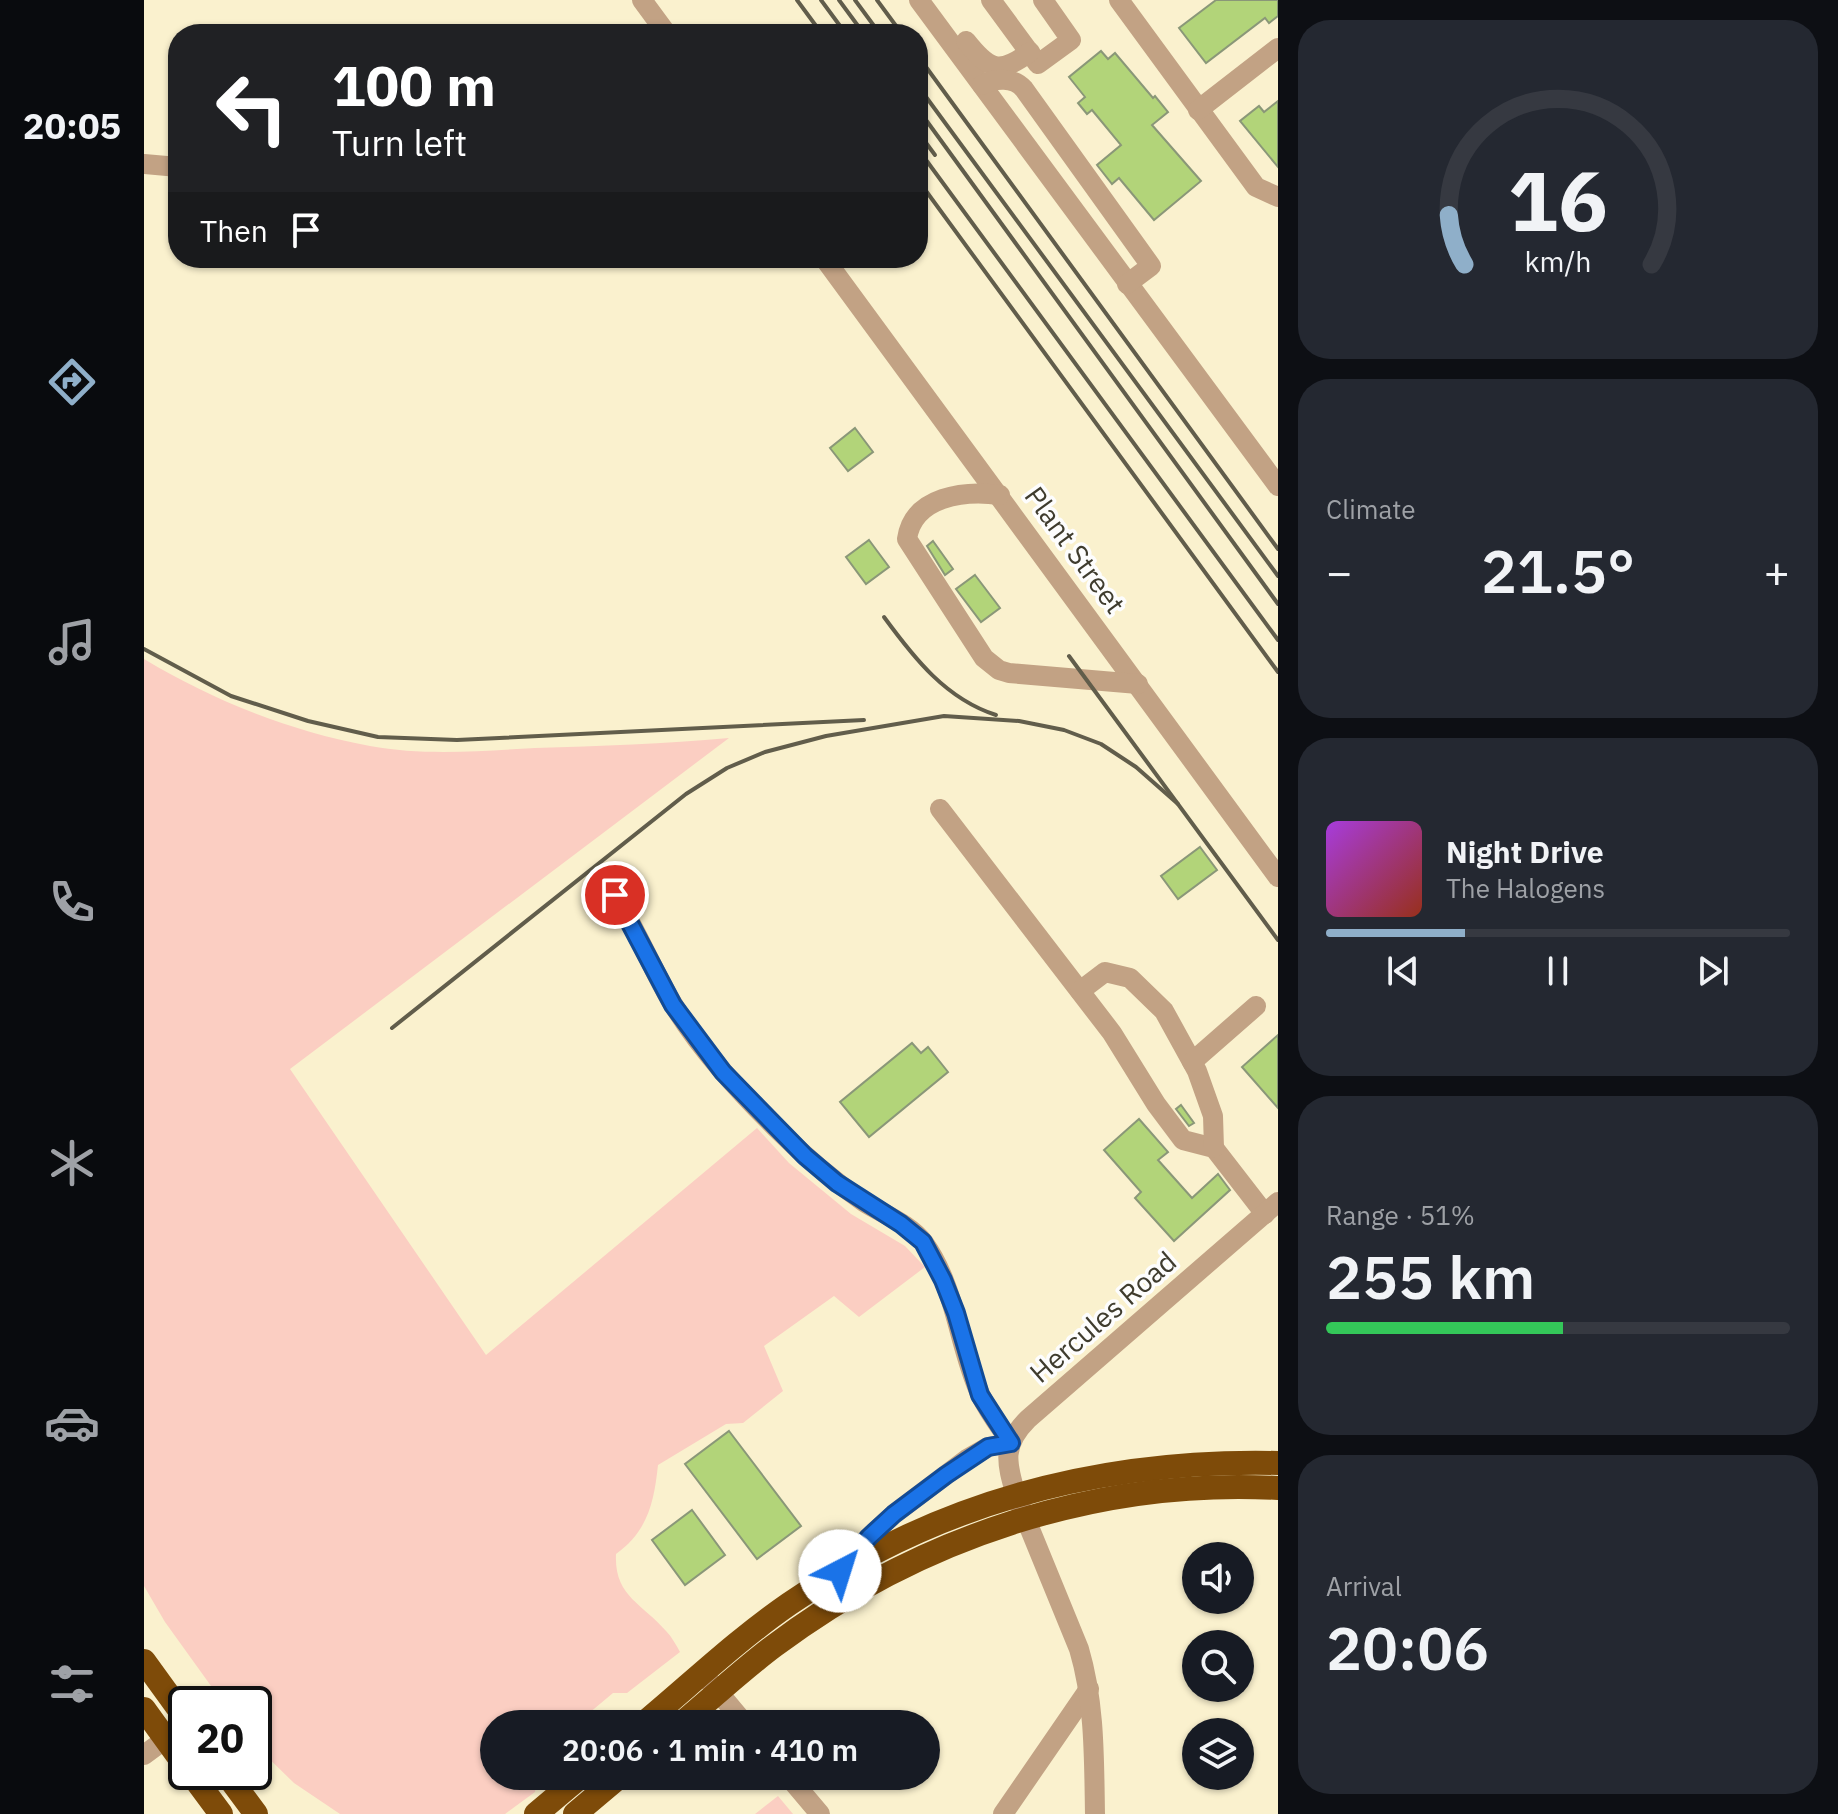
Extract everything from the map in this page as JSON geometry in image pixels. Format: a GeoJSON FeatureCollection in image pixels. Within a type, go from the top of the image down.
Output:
{"type":"FeatureCollection","features":[{"type":"Feature","properties":{"kind":"highway"},"geometry":{"type":"LineString","coordinates":[[691,1710],[711,1683],[768,1620],[840,1571],[931,1525],[1016,1495],[1124,1471],[1172,1465],[1278,1463]]}},
{"type":"Feature","properties":{"kind":"highway"},"geometry":{"type":"LineString","coordinates":[[666,1710],[773,1647],[872,1582],[944,1546],[1026,1518],[1143,1493],[1192,1488],[1278,1488]]}},
{"type":"Feature","properties":{"kind":"highway"},"geometry":{"type":"LineString","coordinates":[[144,1661],[168,1695]]}},
{"type":"Feature","properties":{"kind":"highway"},"geometry":{"type":"LineString","coordinates":[[144,1709],[168,1742]]}},
{"type":"Feature","properties":{"kind":"highway"},"geometry":{"type":"LineString","coordinates":[[203,1790],[221,1814]]}},
{"type":"Feature","properties":{"kind":"highway"},"geometry":{"type":"LineString","coordinates":[[238,1790],[256,1814]]}},
{"type":"Feature","properties":{"kind":"highway"},"geometry":{"type":"LineString","coordinates":[[536,1814],[564,1790]]}},
{"type":"Feature","properties":{"kind":"highway"},"geometry":{"type":"LineString","coordinates":[[575,1814],[603,1790]]}},
{"type":"Feature","properties":{"kind":"street"},"geometry":{"type":"LineString","coordinates":[[642,0],[660,24]]}},
{"type":"Feature","properties":{"kind":"street"},"geometry":{"type":"LineString","coordinates":[[919,0],[1278,486]]}},
{"type":"Feature","properties":{"kind":"street"},"geometry":{"type":"LineString","coordinates":[[991,0],[1038,64],[1071,40],[1043,0]]}},
{"type":"Feature","properties":{"kind":"street"},"geometry":{"type":"LineString","coordinates":[[1119,0],[1256,187],[1278,197]]}},
{"type":"Feature","properties":{"kind":"street"},"geometry":{"type":"LineString","coordinates":[[948,38],[958,31],[980,59],[994,67],[1012,64],[1030,52]]}},
{"type":"Feature","properties":{"kind":"street"},"geometry":{"type":"LineString","coordinates":[[1198,110],[1278,48]]}},
{"type":"Feature","properties":{"kind":"street"},"geometry":{"type":"LineString","coordinates":[[982,85],[989,81],[1012,81],[1024,89],[1151,266],[1127,284]]}},
{"type":"Feature","properties":{"kind":"street"},"geometry":{"type":"LineString","coordinates":[[144,164],[168,166]]}},
{"type":"Feature","properties":{"kind":"street","name":"Plant Street"},"geometry":{"type":"LineString","coordinates":[[831,268],[1278,877]]}},
{"type":"Feature","properties":{"kind":"street"},"geometry":{"type":"LineString","coordinates":[[1000,495],[971,493],[941,500],[913,519],[907,539],[984,658],[999,670],[1009,673],[1138,684]]}},
{"type":"Feature","properties":{"kind":"street"},"geometry":{"type":"LineString","coordinates":[[940,809],[1112,1033],[1156,1104],[1183,1140],[1214,1148],[1271,1208]]}},
{"type":"Feature","properties":{"kind":"street"},"geometry":{"type":"LineString","coordinates":[[607,884],[632,924],[673,1005],[723,1072],[805,1156],[837,1183],[923,1242],[943,1280],[980,1395],[1011,1443],[1008,1469],[1016,1495],[1079,1649],[1089,1689],[1095,1814]]}},
{"type":"Feature","properties":{"kind":"street"},"geometry":{"type":"LineString","coordinates":[[1080,991],[1105,972],[1130,978],[1164,1011],[1192,1062],[1213,1116],[1214,1148]]}},
{"type":"Feature","properties":{"kind":"street"},"geometry":{"type":"LineString","coordinates":[[1192,1062],[1256,1006]]}},
{"type":"Feature","properties":{"kind":"street","name":"Hercules Road"},"geometry":{"type":"LineString","coordinates":[[1011,1443],[1028,1419],[1271,1208]]}},
{"type":"Feature","properties":{"kind":"street"},"geometry":{"type":"LineString","coordinates":[[840,1571],[894,1514],[946,1475],[988,1447],[1011,1443]]}},
{"type":"Feature","properties":{"kind":"street"},"geometry":{"type":"LineString","coordinates":[[711,1683],[733,1710]]}},
{"type":"Feature","properties":{"kind":"street"},"geometry":{"type":"LineString","coordinates":[[1003,1814],[1089,1689]]}},
{"type":"Feature","properties":{"kind":"street"},"geometry":{"type":"LineString","coordinates":[[144,1755],[166,1739]]}},
{"type":"Feature","properties":{"kind":"street"},"geometry":{"type":"LineString","coordinates":[[800,1790],[820,1814]]}},
{"type":"Feature","properties":{"kind":"shaded area"},"geometry":{"type":"Polygon","coordinates":[[[144,659],[253,713],[340,740],[390,749],[473,751],[729,738],[290,1069],[486,1355],[757,1128],[789,1163],[851,1214],[905,1246],[925,1267],[859,1317],[834,1296],[764,1346],[783,1391],[743,1423],[726,1424],[658,1465],[648,1515],[636,1536],[616,1554],[617,1568],[631,1598],[668,1633],[680,1652],[627,1693],[613,1693],[593,1710],[480,1710],[480,1790],[535,1790],[505,1814],[340,1814],[294,1783],[272,1762],[272,1686],[211,1686],[165,1622],[144,1586],[144,659]]]}},
{"type":"Feature","properties":{"kind":"shaded area"},"geometry":{"type":"Polygon","coordinates":[[[778,1796],[793,1814],[755,1814],[778,1796]]]}},
{"type":"Feature","properties":{"kind":"building"},"geometry":{"type":"Polygon","coordinates":[[[1216,0],[1278,0],[1278,16],[1269,23],[1265,18],[1206,63],[1179,28],[1216,0]]]}},
{"type":"Feature","properties":{"kind":"building"},"geometry":{"type":"Polygon","coordinates":[[[1101,51],[1108,59],[1115,53],[1168,112],[1152,125],[1201,181],[1154,220],[1119,178],[1112,184],[1097,165],[1121,145],[1092,110],[1087,114],[1078,103],[1085,97],[1069,77],[1101,51]]]}},
{"type":"Feature","properties":{"kind":"building"},"geometry":{"type":"Polygon","coordinates":[[[1278,101],[1278,167],[1240,121],[1259,106],[1264,112],[1278,101]]]}},
{"type":"Feature","properties":{"kind":"building"},"geometry":{"type":"Polygon","coordinates":[[[855,428],[873,452],[848,471],[830,448],[855,428]]]}},
{"type":"Feature","properties":{"kind":"building"},"geometry":{"type":"Polygon","coordinates":[[[869,540],[889,567],[866,584],[846,557],[869,540]]]}},
{"type":"Feature","properties":{"kind":"building"},"geometry":{"type":"Polygon","coordinates":[[[933,541],[953,569],[945,575],[927,546],[933,541]]]}},
{"type":"Feature","properties":{"kind":"building"},"geometry":{"type":"Polygon","coordinates":[[[975,575],[1000,608],[981,622],[956,589],[975,575]]]}},
{"type":"Feature","properties":{"kind":"building"},"geometry":{"type":"Polygon","coordinates":[[[1200,847],[1217,870],[1178,899],[1161,876],[1200,847]]]}},
{"type":"Feature","properties":{"kind":"building"},"geometry":{"type":"Polygon","coordinates":[[[1278,1035],[1278,1108],[1242,1067],[1278,1035]]]}},
{"type":"Feature","properties":{"kind":"building"},"geometry":{"type":"Polygon","coordinates":[[[912,1043],[921,1053],[928,1047],[948,1072],[869,1137],[840,1102],[912,1043]]]}},
{"type":"Feature","properties":{"kind":"building"},"geometry":{"type":"Polygon","coordinates":[[[1181,1105],[1194,1123],[1189,1126],[1176,1109],[1181,1105]]]}},
{"type":"Feature","properties":{"kind":"building"},"geometry":{"type":"Polygon","coordinates":[[[1139,1119],[1168,1152],[1158,1160],[1192,1198],[1218,1174],[1230,1190],[1174,1241],[1135,1198],[1141,1192],[1104,1150],[1139,1119]]]}},
{"type":"Feature","properties":{"kind":"building"},"geometry":{"type":"Polygon","coordinates":[[[729,1431],[801,1526],[757,1559],[685,1464],[729,1431]]]}},
{"type":"Feature","properties":{"kind":"building"},"geometry":{"type":"Polygon","coordinates":[[[692,1510],[725,1555],[685,1585],[652,1540],[692,1510]]]}},
{"type":"Feature","properties":{"kind":"railway"},"geometry":{"type":"LineString","coordinates":[[797,0],[815,24]]}},
{"type":"Feature","properties":{"kind":"railway"},"geometry":{"type":"LineString","coordinates":[[821,0],[839,24]]}},
{"type":"Feature","properties":{"kind":"railway"},"geometry":{"type":"LineString","coordinates":[[839,0],[857,24]]}},
{"type":"Feature","properties":{"kind":"railway"},"geometry":{"type":"LineString","coordinates":[[855,0],[873,24]]}},
{"type":"Feature","properties":{"kind":"railway"},"geometry":{"type":"LineString","coordinates":[[877,0],[895,24]]}},
{"type":"Feature","properties":{"kind":"railway"},"geometry":{"type":"LineString","coordinates":[[928,70],[1278,549]]}},
{"type":"Feature","properties":{"kind":"railway"},"geometry":{"type":"LineString","coordinates":[[928,100],[1278,576]]}},
{"type":"Feature","properties":{"kind":"railway"},"geometry":{"type":"LineString","coordinates":[[928,123],[1278,604]]}},
{"type":"Feature","properties":{"kind":"railway"},"geometry":{"type":"LineString","coordinates":[[928,146],[935,155]]}},
{"type":"Feature","properties":{"kind":"railway"},"geometry":{"type":"LineString","coordinates":[[928,163],[1278,640]]}},
{"type":"Feature","properties":{"kind":"railway"},"geometry":{"type":"LineString","coordinates":[[928,194],[1278,672]]}},
{"type":"Feature","properties":{"kind":"railway"},"geometry":{"type":"LineString","coordinates":[[884,617],[919,662],[946,688],[996,715]]}},
{"type":"Feature","properties":{"kind":"railway"},"geometry":{"type":"LineString","coordinates":[[144,649],[231,696],[308,721],[378,737],[457,740],[864,720]]}},
{"type":"Feature","properties":{"kind":"railway"},"geometry":{"type":"LineString","coordinates":[[1069,656],[1278,940]]}},
{"type":"Feature","properties":{"kind":"railway"},"geometry":{"type":"LineString","coordinates":[[392,1028],[686,794],[727,768],[765,752],[826,736],[944,716],[1019,721],[1064,730],[1101,744],[1136,767],[1178,804]]}},
{"type":"Feature","properties":{"kind":"route"},"geometry":{"type":"LineString","coordinates":[[615,895],[673,1005],[723,1072],[805,1156],[837,1183],[923,1242],[956,1313],[980,1395],[1011,1443],[988,1447],[967,1459],[894,1514],[840,1571]]}}]}
